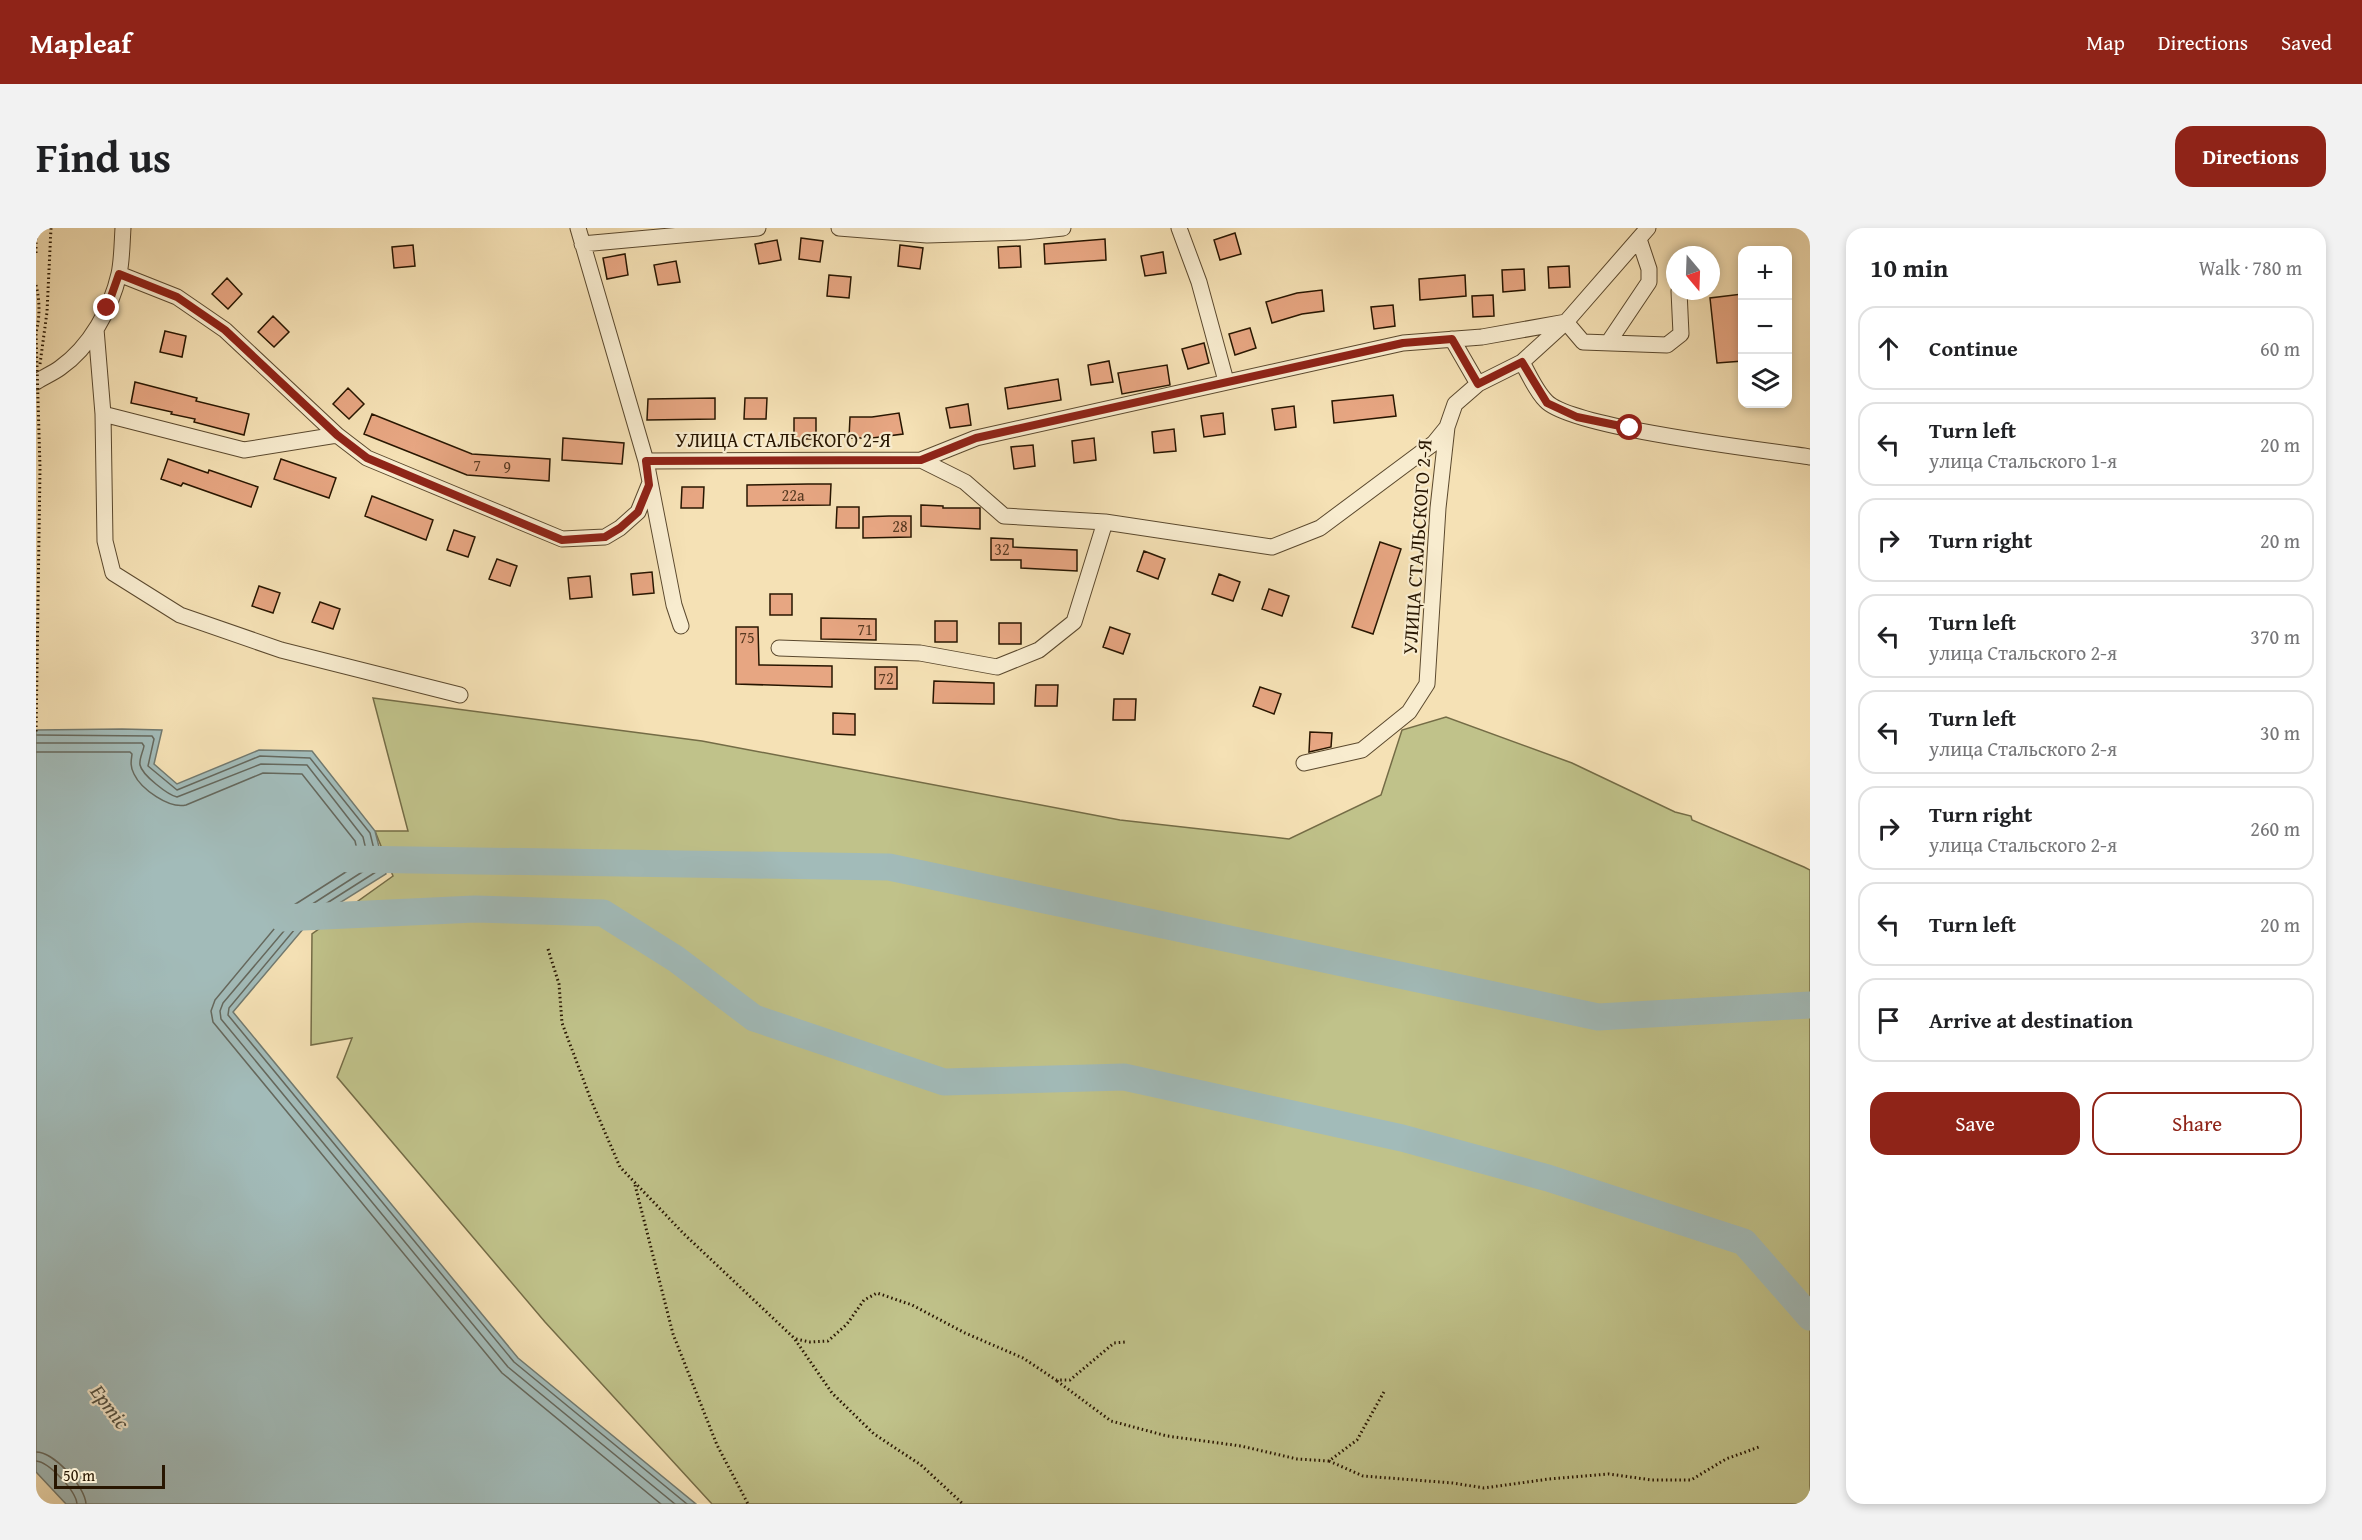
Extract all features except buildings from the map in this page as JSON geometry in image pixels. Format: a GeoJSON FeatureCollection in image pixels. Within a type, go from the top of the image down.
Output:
{"type":"FeatureCollection","features":[{"type":"Feature","properties":{"kind":"street"},"geometry":{"type":"LineString","coordinates":[[37,381],[61,367],[85,344],[96,329],[107,308],[119,274],[123,228]]}},
{"type":"Feature","properties":{"kind":"street"},"geometry":{"type":"LineString","coordinates":[[578,228],[646,461],[674,605],[681,626]]}},
{"type":"Feature","properties":{"kind":"street"},"geometry":{"type":"LineString","coordinates":[[582,244],[758,228]]}},
{"type":"Feature","properties":{"kind":"street"},"geometry":{"type":"LineString","coordinates":[[839,228],[927,234],[1024,232],[1063,228]]}},
{"type":"Feature","properties":{"kind":"street"},"geometry":{"type":"LineString","coordinates":[[1179,228],[1199,282],[1226,381]]}},
{"type":"Feature","properties":{"kind":"street"},"geometry":{"type":"LineString","coordinates":[[1447,427],[1455,404],[1478,384],[1522,362],[1566,322],[1643,233]]}},
{"type":"Feature","properties":{"kind":"street"},"geometry":{"type":"LineString","coordinates":[[1608,343],[1649,282],[1643,233]]}},
{"type":"Feature","properties":{"kind":"street"},"geometry":{"type":"LineString","coordinates":[[119,274],[177,297],[225,330],[337,435],[367,458],[562,540],[605,537],[620,528],[638,512],[649,485]]}},
{"type":"Feature","properties":{"kind":"street"},"geometry":{"type":"LineString","coordinates":[[1566,322],[1583,342],[1667,345],[1681,334],[1679,300]]}},
{"type":"Feature","properties":{"kind":"street","name":"УЛИЦА СТАЛЬСКОГО 2-Я"},"geometry":{"type":"LineString","coordinates":[[646,461],[921,460],[976,438],[1403,343],[1482,337],[1566,322]]}},
{"type":"Feature","properties":{"kind":"street"},"geometry":{"type":"LineString","coordinates":[[96,329],[103,414],[105,541],[113,573],[180,615],[280,650],[460,695]]}},
{"type":"Feature","properties":{"kind":"street"},"geometry":{"type":"LineString","coordinates":[[1452,339],[1478,384]]}},
{"type":"Feature","properties":{"kind":"street"},"geometry":{"type":"LineString","coordinates":[[1522,362],[1547,403],[1577,417],[1702,441],[1810,457]]}},
{"type":"Feature","properties":{"kind":"street"},"geometry":{"type":"LineString","coordinates":[[103,414],[244,450],[337,435]]}},
{"type":"Feature","properties":{"kind":"street","name":"УЛИЦА СТАЛЬСКОГО 2-Я"},"geometry":{"type":"LineString","coordinates":[[921,460],[965,482],[1005,516],[1105,522],[1272,548],[1320,528],[1434,442],[1447,427]]}},
{"type":"Feature","properties":{"kind":"street","name":"УЛИЦА СТАЛЬСКОГО 2-Я"},"geometry":{"type":"LineString","coordinates":[[1304,763],[1362,750],[1409,712],[1427,684],[1438,508],[1447,427]]}},
{"type":"Feature","properties":{"kind":"street"},"geometry":{"type":"LineString","coordinates":[[779,648],[920,653],[997,667],[1039,650],[1074,622],[1105,522]]}},
{"type":"Feature","properties":{"kind":"path"},"geometry":{"type":"LineString","coordinates":[[36,228],[36,253]]}},
{"type":"Feature","properties":{"kind":"path"},"geometry":{"type":"LineString","coordinates":[[37,381],[47,312],[51,228]]}},
{"type":"Feature","properties":{"kind":"path"},"geometry":{"type":"LineString","coordinates":[[36,285],[39,301],[36,333],[40,468],[36,734]]}},
{"type":"Feature","properties":{"kind":"path"},"geometry":{"type":"LineString","coordinates":[[548,949],[559,984],[562,1023],[591,1100],[620,1167],[684,1234],[794,1338],[832,1393],[874,1434],[921,1465],[963,1504]]}},
{"type":"Feature","properties":{"kind":"path"},"geometry":{"type":"LineString","coordinates":[[635,1183],[673,1334],[717,1445],[748,1504]]}},
{"type":"Feature","properties":{"kind":"path"},"geometry":{"type":"LineString","coordinates":[[794,1338],[810,1342],[828,1341],[847,1324],[864,1300],[877,1293],[912,1305],[965,1333],[1023,1358],[1111,1421],[1167,1436],[1241,1446],[1298,1459],[1329,1461],[1363,1476],[1454,1482],[1484,1488],[1609,1473],[1652,1480],[1691,1480],[1726,1459],[1759,1448]]}},
{"type":"Feature","properties":{"kind":"path"},"geometry":{"type":"LineString","coordinates":[[1056,1380],[1070,1380],[1114,1343],[1126,1342]]}},
{"type":"Feature","properties":{"kind":"path"},"geometry":{"type":"LineString","coordinates":[[1329,1461],[1357,1440],[1384,1390]]}},
{"type":"Feature","properties":{"kind":"green space"},"geometry":{"type":"Polygon","coordinates":[[[373,698],[702,741],[1120,820],[1289,839],[1381,795],[1402,730],[1446,717],[1572,763],[1675,812],[1691,816],[1692,820],[1810,870],[1810,1504],[712,1504],[545,1322],[337,1077],[352,1038],[311,1045],[312,934],[393,876],[375,831],[408,831],[373,698]]]}},
{"type":"Feature","properties":{"kind":"water","name":"Ертіс"},"geometry":{"type":"Polygon","coordinates":[[[36,730],[162,730],[154,764],[177,784],[259,750],[312,751],[375,831],[386,874],[309,922],[233,1012],[518,1358],[696,1504],[66,1504],[36,1472],[36,730]]]}},
{"type":"Feature","properties":{"kind":"waterway"},"geometry":{"type":"LineString","coordinates":[[348,859],[889,867],[1598,1017],[1810,1005]]}},
{"type":"Feature","properties":{"kind":"waterway"},"geometry":{"type":"LineString","coordinates":[[282,918],[475,909],[603,913],[676,959],[754,1018],[944,1082],[1124,1077],[1402,1138],[1548,1178],[1744,1242],[1810,1317]]}},
{"type":"Feature","properties":{"kind":"route"},"geometry":{"type":"LineString","coordinates":[[107,308],[119,274],[177,297],[225,330],[337,435],[367,458],[562,540],[605,537],[620,528],[638,512],[649,485],[646,461],[921,460],[976,438],[1403,343],[1452,339],[1478,384],[1522,362],[1547,403],[1577,417],[1630,428]]}}]}
